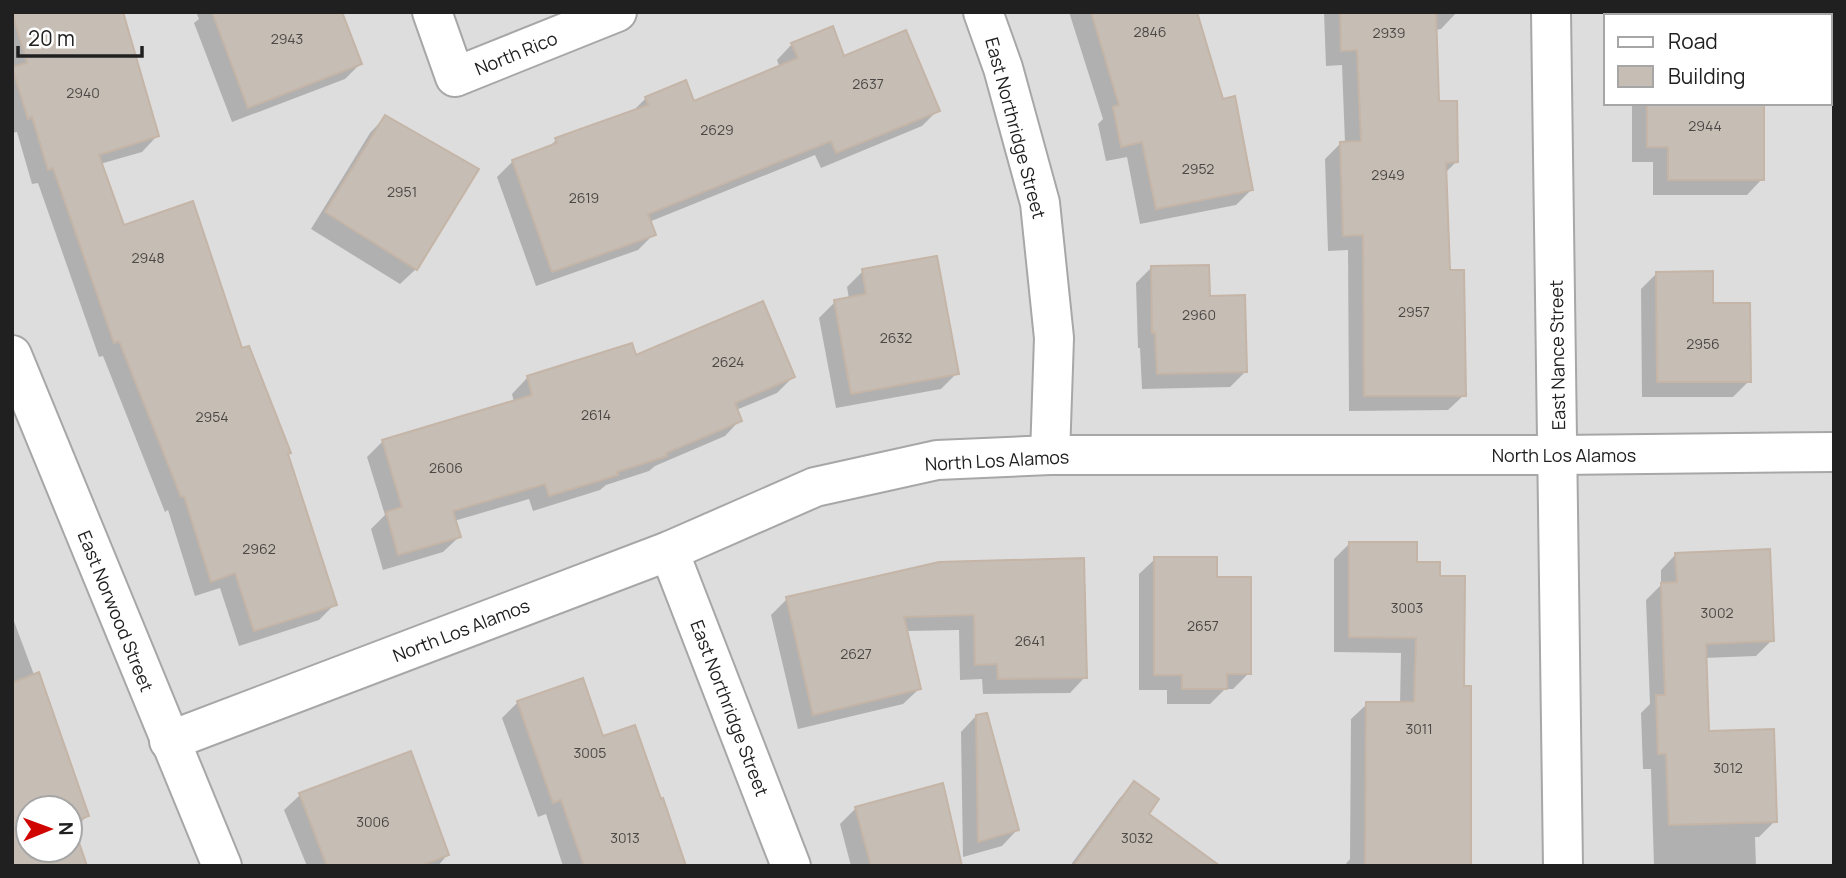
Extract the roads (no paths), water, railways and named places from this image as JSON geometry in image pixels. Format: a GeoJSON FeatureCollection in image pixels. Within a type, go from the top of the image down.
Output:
{"type":"FeatureCollection","features":[{"type":"Feature","properties":{"kind":"street","name":"North Rico"},"geometry":{"type":"LineString","coordinates":[[432,12],[455,77],[617,12]]}},
{"type":"Feature","properties":{"kind":"street","name":"East Northridge Street"},"geometry":{"type":"LineString","coordinates":[[983,12],[1003,68],[1040,203],[1054,338],[1050,455]]}},
{"type":"Feature","properties":{"kind":"street","name":"East Nance Street"},"geometry":{"type":"LineString","coordinates":[[1551,12],[1563,866]]}},
{"type":"Feature","properties":{"kind":"street","name":"East Norwood Street"},"geometry":{"type":"LineString","coordinates":[[12,355],[222,866]]}},
{"type":"Feature","properties":{"kind":"street","name":"North Los Alamos"},"geometry":{"type":"LineString","coordinates":[[169,741],[669,551],[815,487],[937,460],[1050,455],[1834,452]]}},
{"type":"Feature","properties":{"kind":"street","name":"East Northridge Street"},"geometry":{"type":"LineString","coordinates":[[669,551],[791,866]]}}]}
